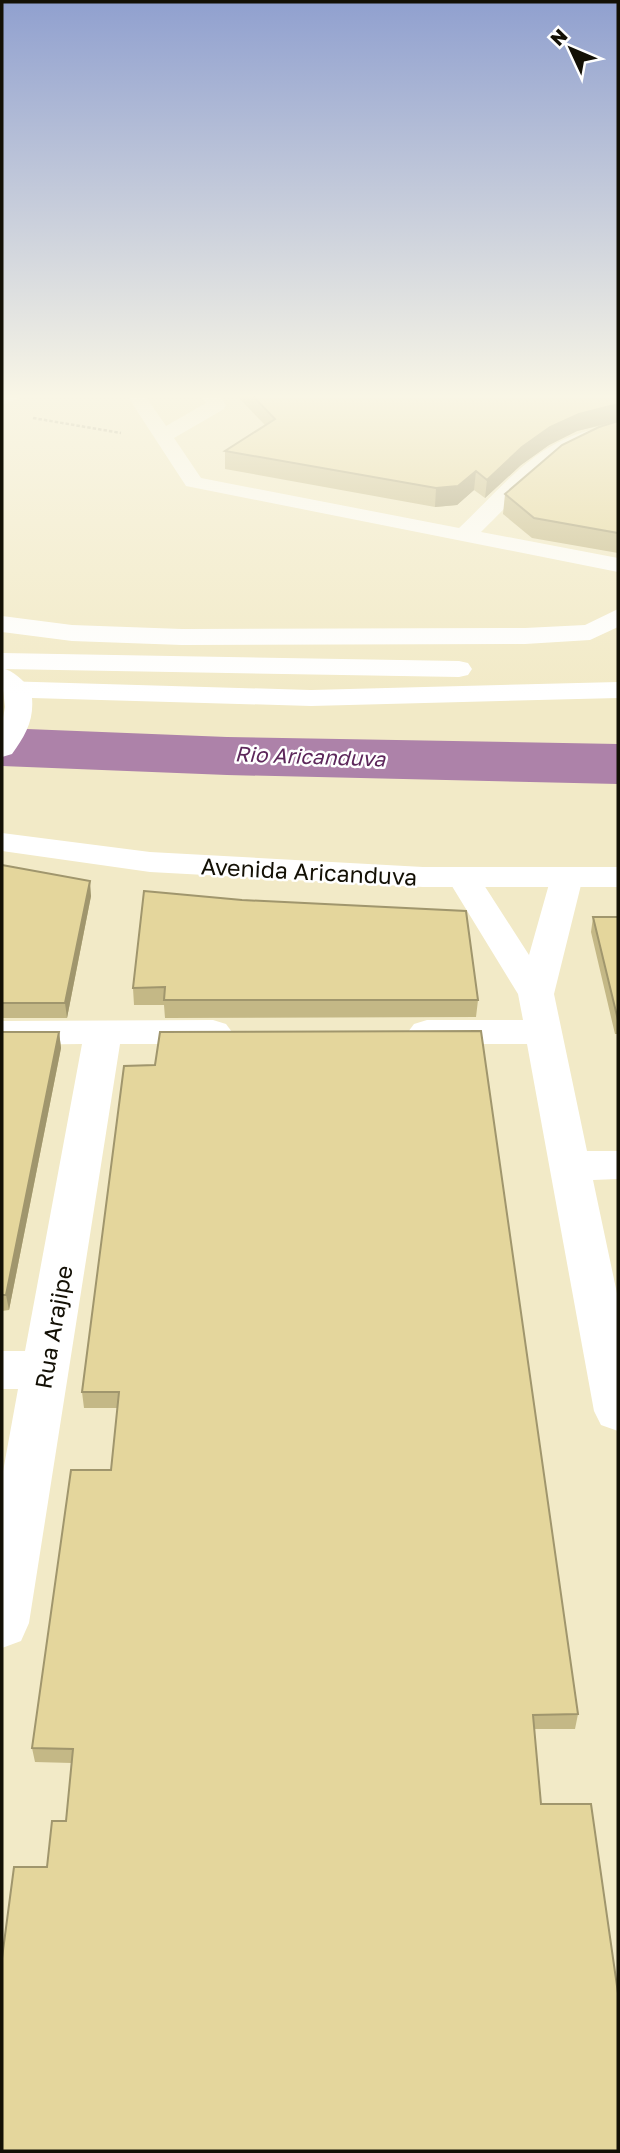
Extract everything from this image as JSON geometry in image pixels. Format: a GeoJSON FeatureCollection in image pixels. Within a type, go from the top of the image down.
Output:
{"type":"FeatureCollection","features":[{"type":"Feature","properties":{"kind":"main road"},"geometry":{"type":"LineString","coordinates":[[249,494],[618,565]]}},
{"type":"Feature","properties":{"kind":"main road"},"geometry":{"type":"LineString","coordinates":[[464,536],[509,494]]}},
{"type":"Feature","properties":{"kind":"main road"},"geometry":{"type":"LineString","coordinates":[[2,624],[72,633],[183,637],[500,636],[590,632],[618,617]]}},
{"type":"Feature","properties":{"kind":"main road"},"geometry":{"type":"LineString","coordinates":[[2,662],[568,669],[618,673]]}},
{"type":"Feature","properties":{"kind":"main road"},"geometry":{"type":"LineString","coordinates":[[2,748],[12,734],[10,690],[311,698],[618,690]]}},
{"type":"Feature","properties":{"kind":"main road","name":"Avenida Aricanduva"},"geometry":{"type":"LineString","coordinates":[[2,842],[150,862],[463,878],[618,877]]}},
{"type":"Feature","properties":{"kind":"main road"},"geometry":{"type":"LineString","coordinates":[[539,1013],[568,877]]}},
{"type":"Feature","properties":{"kind":"main road"},"geometry":{"type":"LineString","coordinates":[[463,878],[539,1013],[572,1166],[618,1410]]}},
{"type":"Feature","properties":{"kind":"main road"},"geometry":{"type":"LineString","coordinates":[[392,1032],[539,1013]]}},
{"type":"Feature","properties":{"kind":"main road"},"geometry":{"type":"LineString","coordinates":[[2,1032],[241,1032]]}},
{"type":"Feature","properties":{"kind":"main road","name":"Rua Arajipe"},"geometry":{"type":"LineString","coordinates":[[2,1623],[24,1370],[103,1032]]}},
{"type":"Feature","properties":{"kind":"main road"},"geometry":{"type":"LineString","coordinates":[[572,1166],[618,1165]]}},
{"type":"Feature","properties":{"kind":"building"},"geometry":{"type":"Polygon","coordinates":[[[506,494],[618,494],[618,533],[534,518],[506,494]]]}},
{"type":"Feature","properties":{"kind":"building"},"geometry":{"type":"Polygon","coordinates":[[[2,865],[90,881],[65,1003],[2,1003],[2,865]]]}},
{"type":"Feature","properties":{"kind":"building"},"geometry":{"type":"Polygon","coordinates":[[[144,891],[242,900],[466,911],[478,1000],[164,1000],[165,987],[133,988],[144,891]]]}},
{"type":"Feature","properties":{"kind":"building"},"geometry":{"type":"Polygon","coordinates":[[[593,917],[618,917],[618,1020],[593,917]]]}},
{"type":"Feature","properties":{"kind":"building"},"geometry":{"type":"Polygon","coordinates":[[[481,1031],[578,1714],[533,1715],[541,1804],[591,1804],[618,1993],[618,2151],[2,2151],[2,1958],[14,1867],[47,1867],[52,1821],[66,1821],[73,1749],[32,1748],[71,1470],[111,1470],[119,1392],[82,1392],[124,1066],[155,1065],[160,1032],[481,1031]]]}},
{"type":"Feature","properties":{"kind":"building"},"geometry":{"type":"Polygon","coordinates":[[[2,1032],[59,1032],[6,1295],[2,1295],[2,1032]]]}},
{"type":"Feature","properties":{"kind":"waterway","name":"Rio Aricanduva"},"geometry":{"type":"LineString","coordinates":[[2,747],[227,756],[618,764]]}}]}
